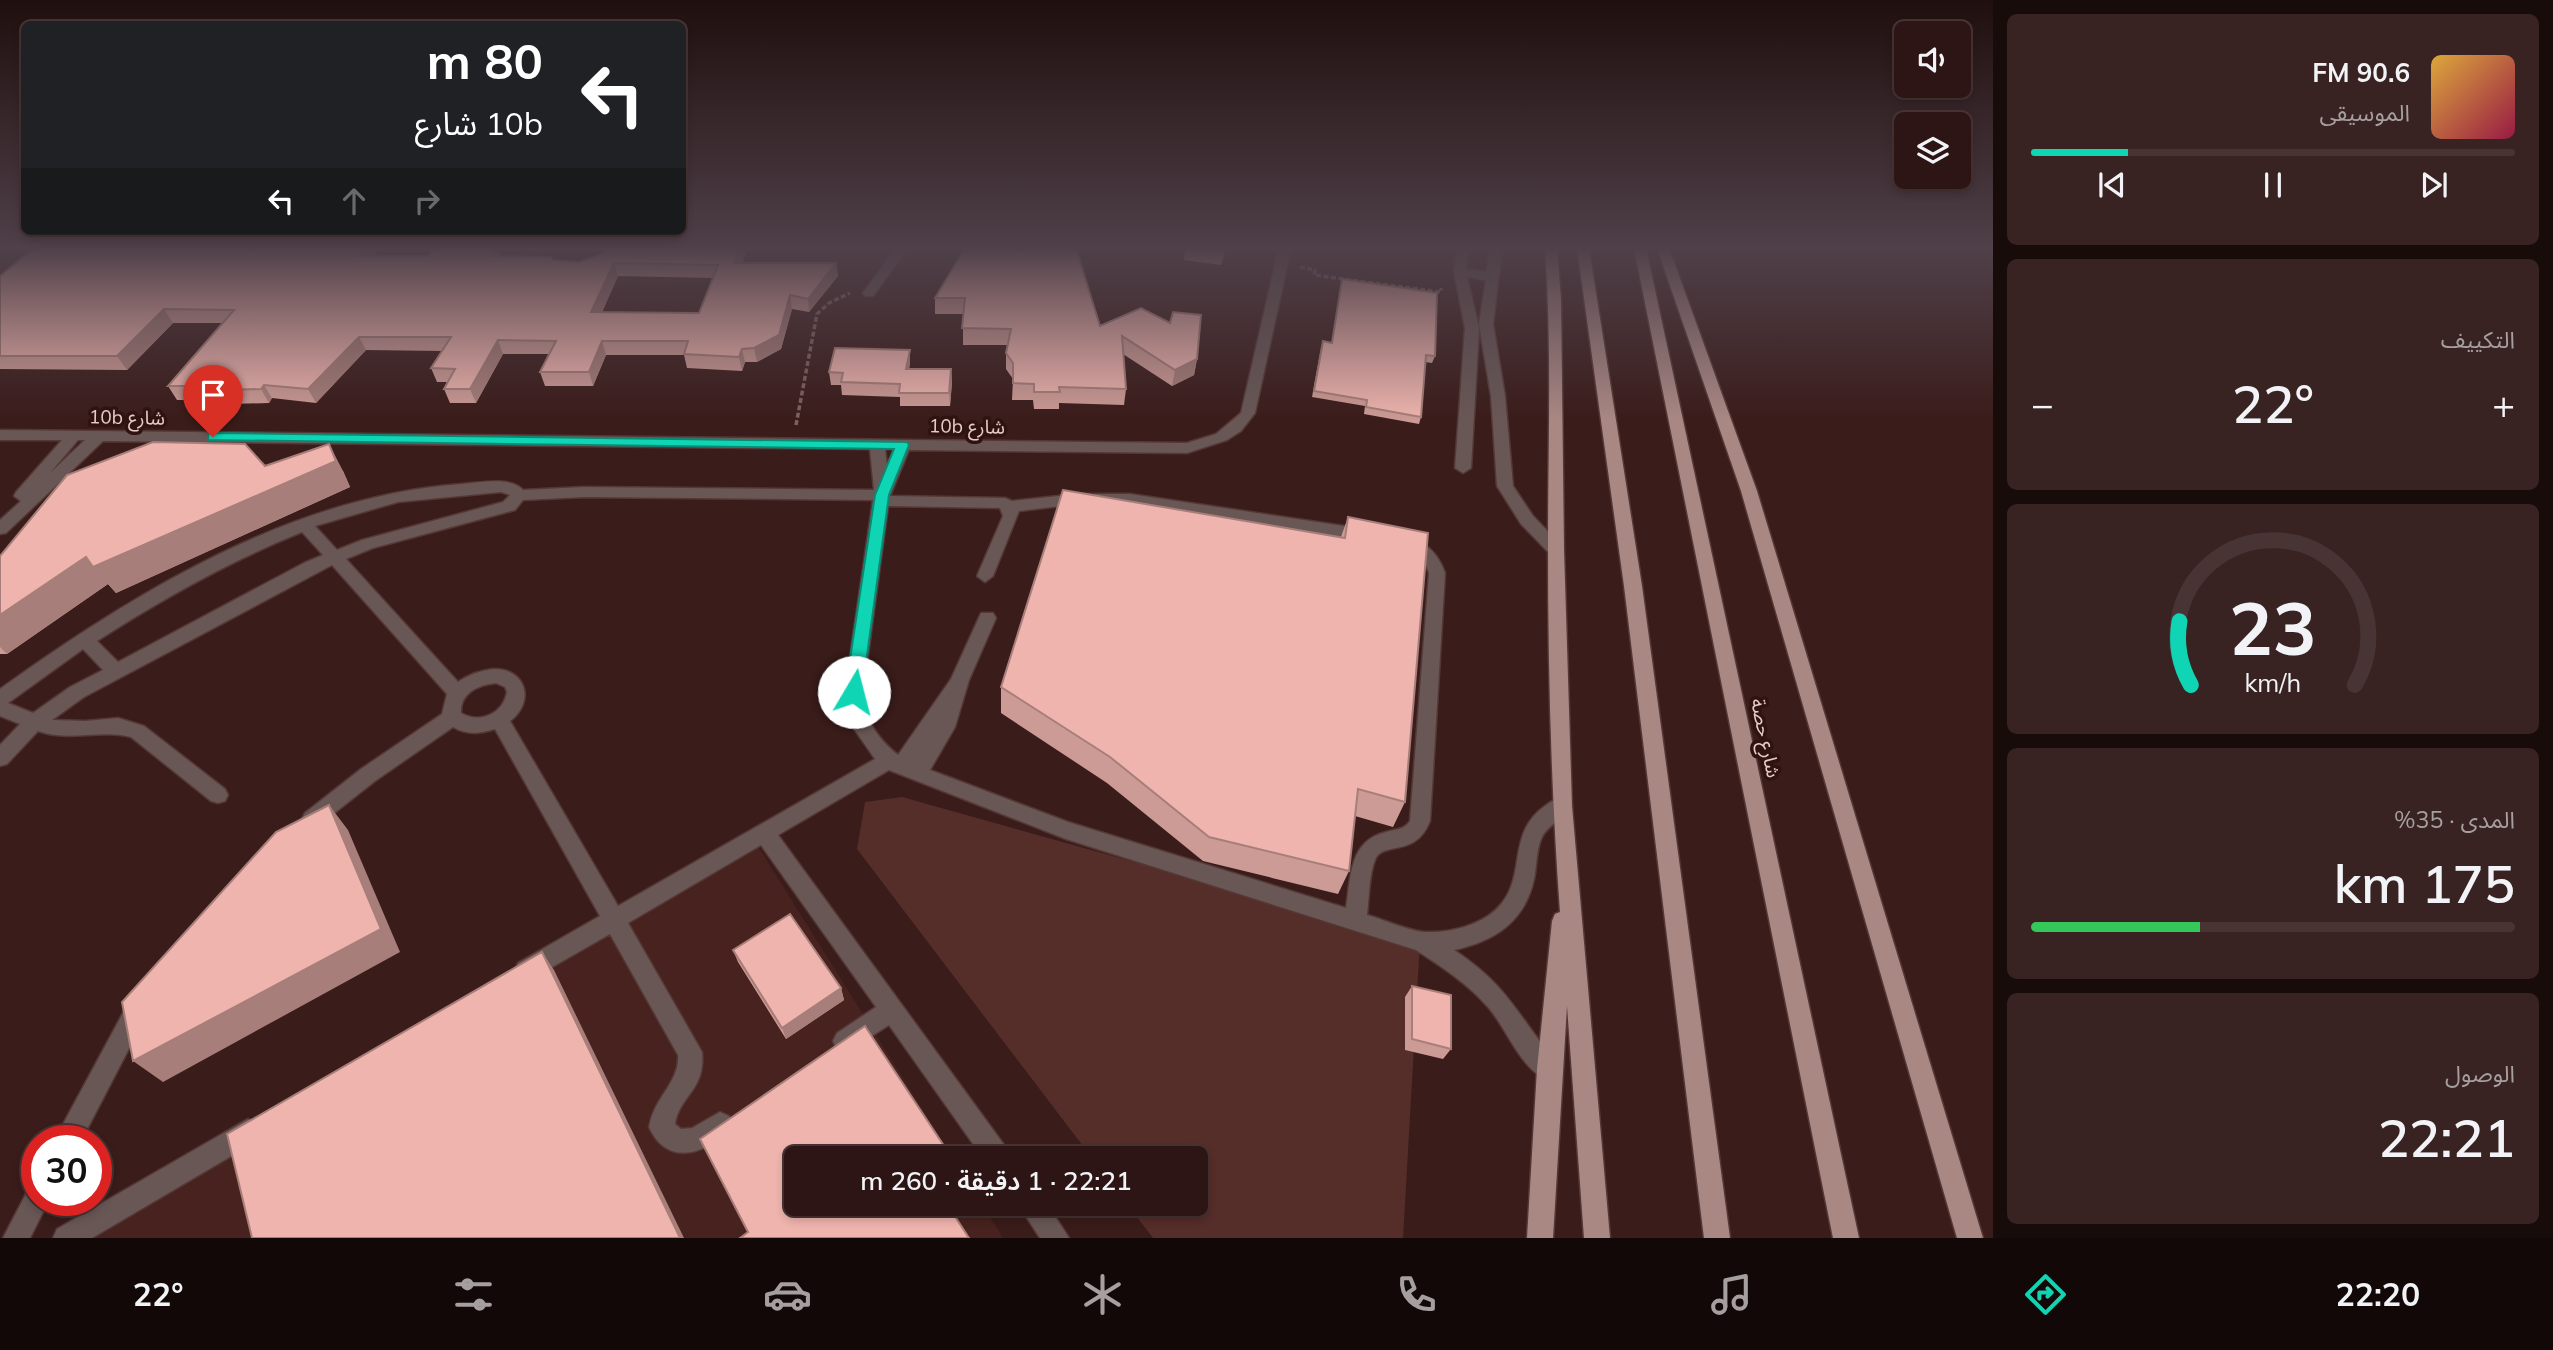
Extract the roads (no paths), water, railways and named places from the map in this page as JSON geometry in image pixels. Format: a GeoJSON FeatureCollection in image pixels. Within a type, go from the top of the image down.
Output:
{"type":"FeatureCollection","features":[{"type":"Feature","properties":{"kind":"main road"},"geometry":{"type":"LineString","coordinates":[[1555,306],[1556,550],[1562,806],[1597,1238]]}},
{"type":"Feature","properties":{"kind":"main road"},"geometry":{"type":"LineString","coordinates":[[1592,306],[1633,586],[1717,1238]]}},
{"type":"Feature","properties":{"kind":"main road","name":"شارع حصة"},"geometry":{"type":"LineString","coordinates":[[1652,306],[1846,1238]]}},
{"type":"Feature","properties":{"kind":"main road"},"geometry":{"type":"LineString","coordinates":[[1683,306],[1749,491],[1970,1238]]}},
{"type":"Feature","properties":{"kind":"main road"},"geometry":{"type":"LineString","coordinates":[[1540,1238],[1549,1069],[1568,876]]}},
{"type":"Feature","properties":{"kind":"street","name":"10b شارع"},"geometry":{"type":"LineString","coordinates":[[0,435],[1170,449],[1218,440],[1231,432],[1248,413],[1273,306]]}},
{"type":"Feature","properties":{"kind":"street"},"geometry":{"type":"LineString","coordinates":[[1463,468],[1472,328],[1469,306]]}},
{"type":"Feature","properties":{"kind":"street"},"geometry":{"type":"LineString","coordinates":[[1489,306],[1486,324],[1498,396],[1505,486],[1527,520],[1556,550]]}},
{"type":"Feature","properties":{"kind":"street"},"geometry":{"type":"LineString","coordinates":[[0,522],[75,435]]}},
{"type":"Feature","properties":{"kind":"street"},"geometry":{"type":"LineString","coordinates":[[0,529],[99,436]]}},
{"type":"Feature","properties":{"kind":"street"},"geometry":{"type":"LineString","coordinates":[[877,445],[881,498],[854,704],[856,717],[868,740],[903,767],[1066,830],[1422,942],[1452,959],[1480,982],[1523,1032],[1539,1062],[1549,1069]]}},
{"type":"Feature","properties":{"kind":"street"},"geometry":{"type":"LineString","coordinates":[[881,498],[902,445]]}},
{"type":"Feature","properties":{"kind":"street"},"geometry":{"type":"LineString","coordinates":[[0,699],[85,640],[170,590],[304,525],[366,504],[419,493],[501,486],[514,489],[519,495]]}},
{"type":"Feature","properties":{"kind":"street"},"geometry":{"type":"LineString","coordinates":[[519,495],[584,492],[881,498],[999,502],[1009,507],[1076,499],[1130,499],[1413,545],[1431,557],[1437,572],[1420,821],[1418,830],[1412,835],[1383,840],[1369,849],[1365,857],[1355,920]]}},
{"type":"Feature","properties":{"kind":"street"},"geometry":{"type":"LineString","coordinates":[[0,758],[34,722],[76,692],[288,578],[332,557],[369,544],[503,509],[514,503],[519,495]]}},
{"type":"Feature","properties":{"kind":"street"},"geometry":{"type":"LineString","coordinates":[[985,576],[1011,516],[1009,507]]}},
{"type":"Feature","properties":{"kind":"street"},"geometry":{"type":"LineString","coordinates":[[304,525],[457,693]]}},
{"type":"Feature","properties":{"kind":"street"},"geometry":{"type":"LineString","coordinates":[[508,981],[764,832],[903,767],[946,727],[960,680],[988,618]]}},
{"type":"Feature","properties":{"kind":"street"},"geometry":{"type":"LineString","coordinates":[[85,640],[116,671]]}},
{"type":"Feature","properties":{"kind":"street"},"geometry":{"type":"LineString","coordinates":[[486,677],[506,678],[513,682],[518,696],[508,713],[499,720],[466,726],[452,717],[450,709],[457,693],[465,685],[486,677]]}},
{"type":"Feature","properties":{"kind":"street"},"geometry":{"type":"LineString","coordinates":[[0,708],[34,722],[66,729],[118,726],[136,731],[218,795]]}},
{"type":"Feature","properties":{"kind":"street"},"geometry":{"type":"LineString","coordinates":[[296,832],[368,775],[452,717]]}},
{"type":"Feature","properties":{"kind":"street"},"geometry":{"type":"LineString","coordinates":[[499,720],[690,1052],[691,1072],[687,1082],[665,1107],[662,1127],[667,1136],[674,1141],[693,1142],[736,1114]]}},
{"type":"Feature","properties":{"kind":"street"},"geometry":{"type":"LineString","coordinates":[[1422,942],[1466,939],[1501,921],[1519,895],[1526,848],[1531,834],[1539,823],[1562,806]]}},
{"type":"Feature","properties":{"kind":"street"},"geometry":{"type":"LineString","coordinates":[[764,832],[989,1146]]}},
{"type":"Feature","properties":{"kind":"street"},"geometry":{"type":"LineString","coordinates":[[75,1125],[137,1009],[151,989]]}},
{"type":"Feature","properties":{"kind":"street"},"geometry":{"type":"LineString","coordinates":[[825,1055],[891,1010]]}},
{"type":"Feature","properties":{"kind":"street"},"geometry":{"type":"LineString","coordinates":[[66,1238],[269,1120]]}},
{"type":"Feature","properties":{"kind":"street"},"geometry":{"type":"LineString","coordinates":[[16,1238],[28,1216]]}},
{"type":"Feature","properties":{"kind":"street"},"geometry":{"type":"LineString","coordinates":[[1040,1216],[1056,1238]]}}]}
